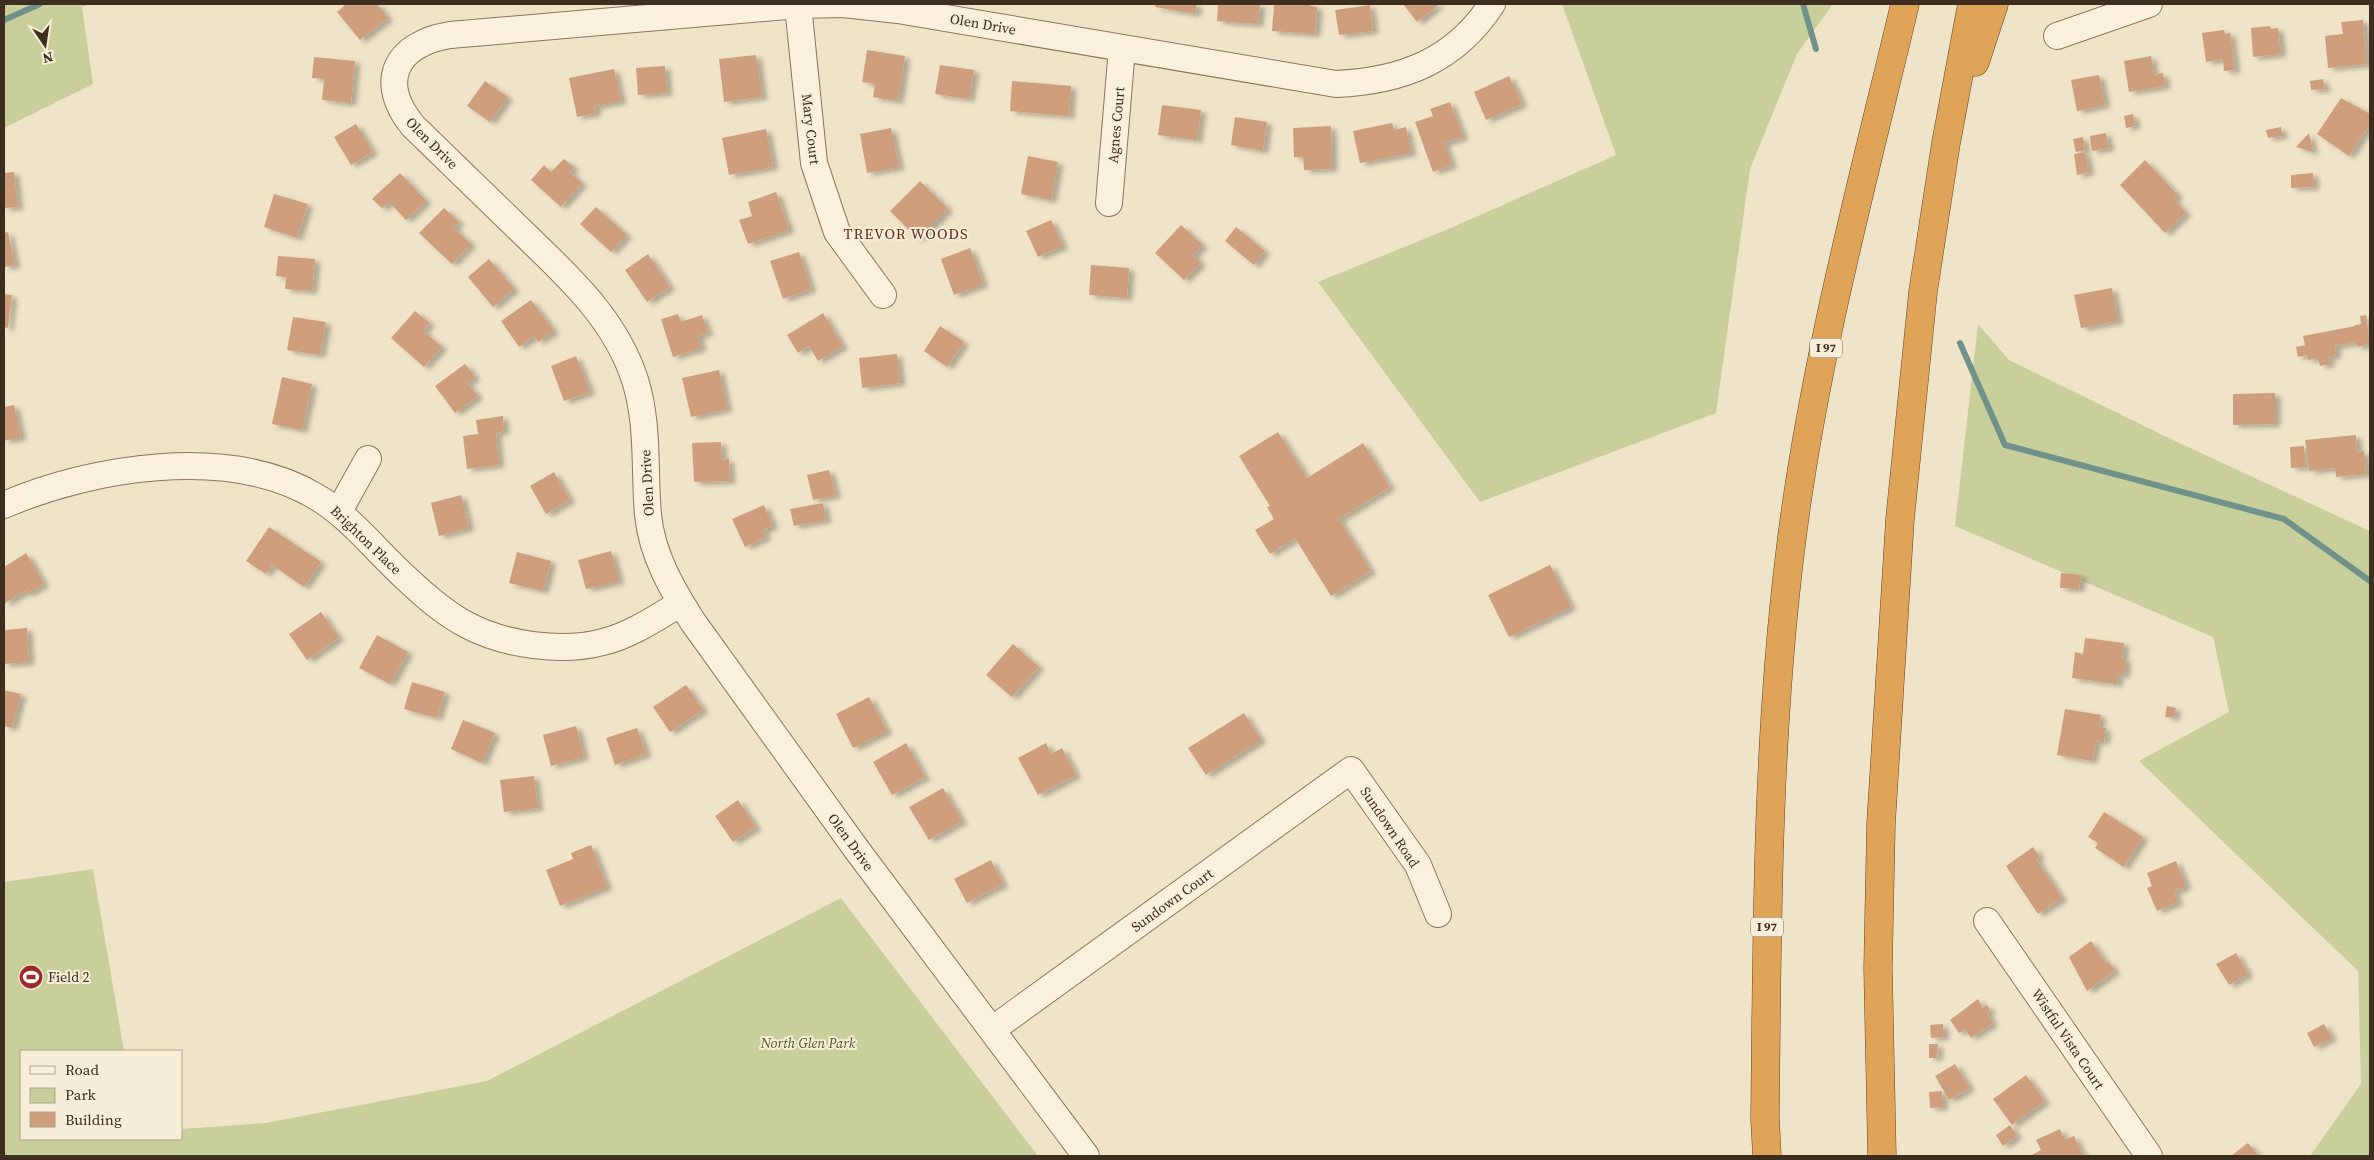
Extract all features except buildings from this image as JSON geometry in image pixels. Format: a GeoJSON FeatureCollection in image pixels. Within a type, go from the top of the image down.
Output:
{"type":"FeatureCollection","features":[{"type":"Feature","properties":{"kind":"highway","name":"I 97"},"geometry":{"type":"LineString","coordinates":[[1767,1156],[1765,1119],[1769,819],[1782,626],[1789,560],[1801,474],[1815,398],[1905,4]]}},
{"type":"Feature","properties":{"kind":"highway"},"geometry":{"type":"LineString","coordinates":[[1882,1156],[1878,949],[1882,824],[1894,596],[1915,358],[1923,292],[1946,143],[1972,4]]}},
{"type":"Feature","properties":{"kind":"highway"},"geometry":{"type":"LineString","coordinates":[[1946,143],[1994,4]]}},
{"type":"Feature","properties":{"kind":"street","name":"Olen Drive"},"geometry":{"type":"LineString","coordinates":[[1086,1156],[857,850],[681,603],[671,586],[654,548],[648,515],[643,415],[635,381],[616,336],[604,318],[566,275],[413,126],[401,111],[396,100],[396,74],[401,61],[410,49],[434,38],[798,5],[843,4],[868,6],[1336,84],[1365,83],[1407,73],[1435,60],[1472,30],[1492,4]]}},
{"type":"Feature","properties":{"kind":"street"},"geometry":{"type":"LineString","coordinates":[[2057,36],[2149,4]]}},
{"type":"Feature","properties":{"kind":"street","name":"Mary Court"},"geometry":{"type":"LineString","coordinates":[[798,5],[814,163],[837,232],[883,295]]}},
{"type":"Feature","properties":{"kind":"street","name":"Agnes Court"},"geometry":{"type":"LineString","coordinates":[[1109,203],[1122,48]]}},
{"type":"Feature","properties":{"kind":"street"},"geometry":{"type":"LineString","coordinates":[[339,511],[368,459]]}},
{"type":"Feature","properties":{"kind":"street","name":"Brighton Place"},"geometry":{"type":"LineString","coordinates":[[4,505],[42,491],[110,474],[135,470],[190,467],[246,471],[270,477],[314,495],[339,511],[429,600],[468,626],[505,638],[556,646],[603,642],[628,633],[681,603]]}},
{"type":"Feature","properties":{"kind":"street","name":"Sundown Court"},"geometry":{"type":"LineString","coordinates":[[993,1030],[1350,770]]}},
{"type":"Feature","properties":{"kind":"street","name":"Sundown Road"},"geometry":{"type":"LineString","coordinates":[[1350,770],[1418,865],[1438,914]]}},
{"type":"Feature","properties":{"kind":"street","name":"Wistful Vista Court"},"geometry":{"type":"LineString","coordinates":[[1988,921],[2148,1156]]}},
{"type":"Feature","properties":{"kind":"green space"},"geometry":{"type":"Polygon","coordinates":[[[4,4],[91,4],[82,7],[93,84],[4,128],[4,4]]]}},
{"type":"Feature","properties":{"kind":"green space"},"geometry":{"type":"Polygon","coordinates":[[[1562,4],[1833,4],[1797,54],[1750,169],[1716,413],[1480,502],[1318,282],[1446,230],[1616,155],[1562,4]]]}},
{"type":"Feature","properties":{"kind":"green space"},"geometry":{"type":"Polygon","coordinates":[[[1978,324],[2009,360],[2175,441],[2370,531],[2370,1156],[2310,1156],[2361,1084],[2358,971],[2139,761],[2229,712],[2213,637],[1955,526],[1978,324]]]}},
{"type":"Feature","properties":{"kind":"green space","name":"North Glen Park"},"geometry":{"type":"Polygon","coordinates":[[[93,869],[124,1050],[20,1050],[20,1140],[182,1140],[182,1129],[265,1123],[487,1081],[841,898],[1038,1156],[4,1156],[4,882],[93,869]]]}},
{"type":"Feature","properties":{"kind":"waterway"},"geometry":{"type":"LineString","coordinates":[[4,20],[40,4]]}},
{"type":"Feature","properties":{"kind":"waterway"},"geometry":{"type":"LineString","coordinates":[[1803,4],[1816,49]]}},
{"type":"Feature","properties":{"kind":"waterway"},"geometry":{"type":"LineString","coordinates":[[1960,343],[2005,445],[2284,519],[2370,581]]}},
{"type":"Feature","properties":{"kind":"place","name":"Field 2"},"geometry":{"type":"Point","coordinates":[31,977]}},
{"type":"Feature","properties":{"kind":"district","name":"TREVOR WOODS"},"geometry":{"type":"Point","coordinates":[906,234]}}]}
